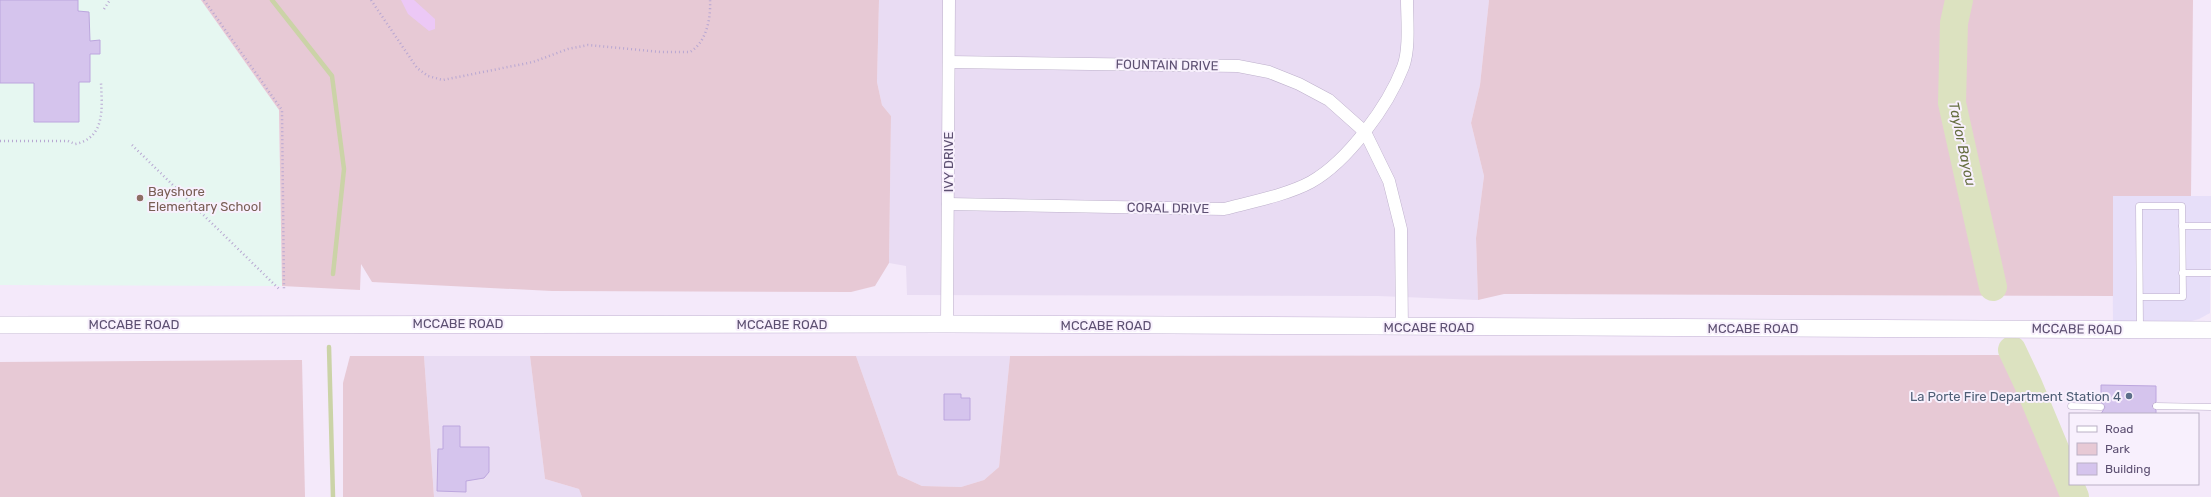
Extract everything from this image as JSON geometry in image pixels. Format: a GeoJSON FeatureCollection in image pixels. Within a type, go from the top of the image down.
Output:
{"type":"FeatureCollection","features":[{"type":"Feature","properties":{"kind":"street","name":"IVY DRIVE"},"geometry":{"type":"LineString","coordinates":[[947,324],[949,0]]}},
{"type":"Feature","properties":{"kind":"street","name":"CORAL DRIVE"},"geometry":{"type":"LineString","coordinates":[[948,204],[1224,209],[1267,198],[1311,182],[1342,157],[1365,132],[1380,110],[1403,66],[1407,33],[1407,0]]}},
{"type":"Feature","properties":{"kind":"street","name":"FOUNTAIN DRIVE"},"geometry":{"type":"LineString","coordinates":[[949,62],[1238,66],[1269,72],[1299,84],[1329,100],[1365,132]]}},
{"type":"Feature","properties":{"kind":"street"},"geometry":{"type":"LineString","coordinates":[[1365,132],[1389,181],[1402,229],[1402,328]]}},
{"type":"Feature","properties":{"kind":"street","name":"MCCABE ROAD"},"geometry":{"type":"LineString","coordinates":[[0,325],[947,324],[1402,328],[2211,330]]}},
{"type":"Feature","properties":{"kind":"lane"},"geometry":{"type":"LineString","coordinates":[[2140,297],[2183,297],[2182,206],[2139,206],[2140,330]]}},
{"type":"Feature","properties":{"kind":"lane"},"geometry":{"type":"LineString","coordinates":[[2182,226],[2211,226]]}},
{"type":"Feature","properties":{"kind":"lane"},"geometry":{"type":"LineString","coordinates":[[2182,273],[2211,273]]}},
{"type":"Feature","properties":{"kind":"lane"},"geometry":{"type":"LineString","coordinates":[[2071,406],[2101,407]]}},
{"type":"Feature","properties":{"kind":"lane"},"geometry":{"type":"LineString","coordinates":[[2156,406],[2211,407]]}},
{"type":"Feature","properties":{"kind":"path"},"geometry":{"type":"LineString","coordinates":[[104,9],[110,0]]}},
{"type":"Feature","properties":{"kind":"path"},"geometry":{"type":"LineString","coordinates":[[204,0],[282,110],[284,290]]}},
{"type":"Feature","properties":{"kind":"path"},"geometry":{"type":"LineString","coordinates":[[370,0],[417,68],[428,76],[443,80],[533,62],[568,49],[588,45],[661,52],[690,52],[699,44],[706,30],[710,0]]}},
{"type":"Feature","properties":{"kind":"path"},"geometry":{"type":"LineString","coordinates":[[0,141],[68,141],[76,144],[86,141],[96,131],[101,120],[101,83]]}},
{"type":"Feature","properties":{"kind":"path"},"geometry":{"type":"LineString","coordinates":[[132,145],[280,290]]}},
{"type":"Feature","properties":{"kind":"shaded area","name":"Bayshore Elementary School"},"geometry":{"type":"Polygon","coordinates":[[[0,0],[201,0],[279,110],[282,286],[0,285],[0,0]]]}},
{"type":"Feature","properties":{"kind":"shaded area"},"geometry":{"type":"Polygon","coordinates":[[[879,0],[1489,0],[1480,85],[1471,123],[1484,176],[1476,238],[1478,300],[1378,296],[907,295],[906,266],[889,263],[891,116],[882,105],[877,82],[879,0]]]}},
{"type":"Feature","properties":{"kind":"shaded area"},"geometry":{"type":"Polygon","coordinates":[[[2112,196],[2211,196],[2210,313],[2199,319],[2184,323],[2113,323],[2112,196]]]}},
{"type":"Feature","properties":{"kind":"shaded area"},"geometry":{"type":"Polygon","coordinates":[[[424,356],[530,356],[545,479],[579,489],[582,497],[434,497],[424,356]]]}},
{"type":"Feature","properties":{"kind":"shaded area"},"geometry":{"type":"Polygon","coordinates":[[[856,356],[1010,356],[999,467],[984,480],[961,487],[922,486],[898,475],[856,356]]]}},
{"type":"Feature","properties":{"kind":"green space"},"geometry":{"type":"Polygon","coordinates":[[[201,0],[879,0],[877,82],[882,105],[891,116],[889,263],[875,286],[851,292],[552,291],[372,282],[361,264],[360,290],[282,286],[279,110],[201,0]]]}},
{"type":"Feature","properties":{"kind":"green space"},"geometry":{"type":"Polygon","coordinates":[[[1489,0],[2193,0],[2191,196],[2113,196],[2113,296],[1504,294],[1478,300],[1476,238],[1484,176],[1471,123],[1480,85],[1489,0]]]}},
{"type":"Feature","properties":{"kind":"green space"},"geometry":{"type":"Polygon","coordinates":[[[2009,355],[2071,497],[582,497],[579,489],[545,479],[530,356],[856,356],[898,475],[922,486],[961,487],[984,480],[999,467],[1010,356],[2009,355]]]}},
{"type":"Feature","properties":{"kind":"green space"},"geometry":{"type":"Polygon","coordinates":[[[350,356],[424,356],[434,497],[343,497],[343,383],[350,356]]]}},
{"type":"Feature","properties":{"kind":"green space"},"geometry":{"type":"Polygon","coordinates":[[[302,360],[305,497],[0,497],[0,362],[302,360]]]}},
{"type":"Feature","properties":{"kind":"sand"},"geometry":{"type":"Polygon","coordinates":[[[401,0],[414,0],[435,19],[435,29],[429,31],[408,14],[401,0]]]}},
{"type":"Feature","properties":{"kind":"building"},"geometry":{"type":"Polygon","coordinates":[[[0,0],[78,0],[78,11],[89,12],[90,41],[100,40],[100,54],[90,54],[90,82],[79,82],[79,122],[34,122],[34,83],[0,83],[0,0]]]}},
{"type":"Feature","properties":{"kind":"building","name":"La Porte Fire Department Station 4"},"geometry":{"type":"Polygon","coordinates":[[[2101,385],[2156,386],[2156,402],[2152,406],[2156,410],[2156,413],[2102,413],[2105,407],[2101,402],[2101,385]]]}},
{"type":"Feature","properties":{"kind":"building"},"geometry":{"type":"Polygon","coordinates":[[[944,394],[961,394],[961,398],[970,398],[970,420],[944,420],[944,394]]]}},
{"type":"Feature","properties":{"kind":"building"},"geometry":{"type":"Polygon","coordinates":[[[443,426],[460,426],[460,447],[489,447],[489,472],[484,478],[466,481],[466,492],[437,491],[438,449],[443,449],[443,426]]]}},
{"type":"Feature","properties":{"kind":"waterway"},"geometry":{"type":"LineString","coordinates":[[272,0],[332,76],[344,169],[333,274]]}},
{"type":"Feature","properties":{"kind":"waterway","name":"Taylor Bayou"},"geometry":{"type":"LineString","coordinates":[[1959,0],[1954,23],[1952,103],[1993,287]]}},
{"type":"Feature","properties":{"kind":"waterway"},"geometry":{"type":"LineString","coordinates":[[329,347],[333,497]]}},
{"type":"Feature","properties":{"kind":"waterway","name":"Taylor Bayou"},"geometry":{"type":"LineString","coordinates":[[2012,350],[2028,384],[2069,483]]}},
{"type":"Feature","properties":{"kind":"waterway","name":"Taylor Bayou"},"geometry":{"type":"LineString","coordinates":[[2070,485],[2075,497]]}},
{"type":"Feature","properties":{"kind":"place","name":"Bayshore Elementary School"},"geometry":{"type":"Point","coordinates":[140,198]}},
{"type":"Feature","properties":{"kind":"place","name":"La Porte Fire Department Station 4"},"geometry":{"type":"Point","coordinates":[2129,396]}}]}
